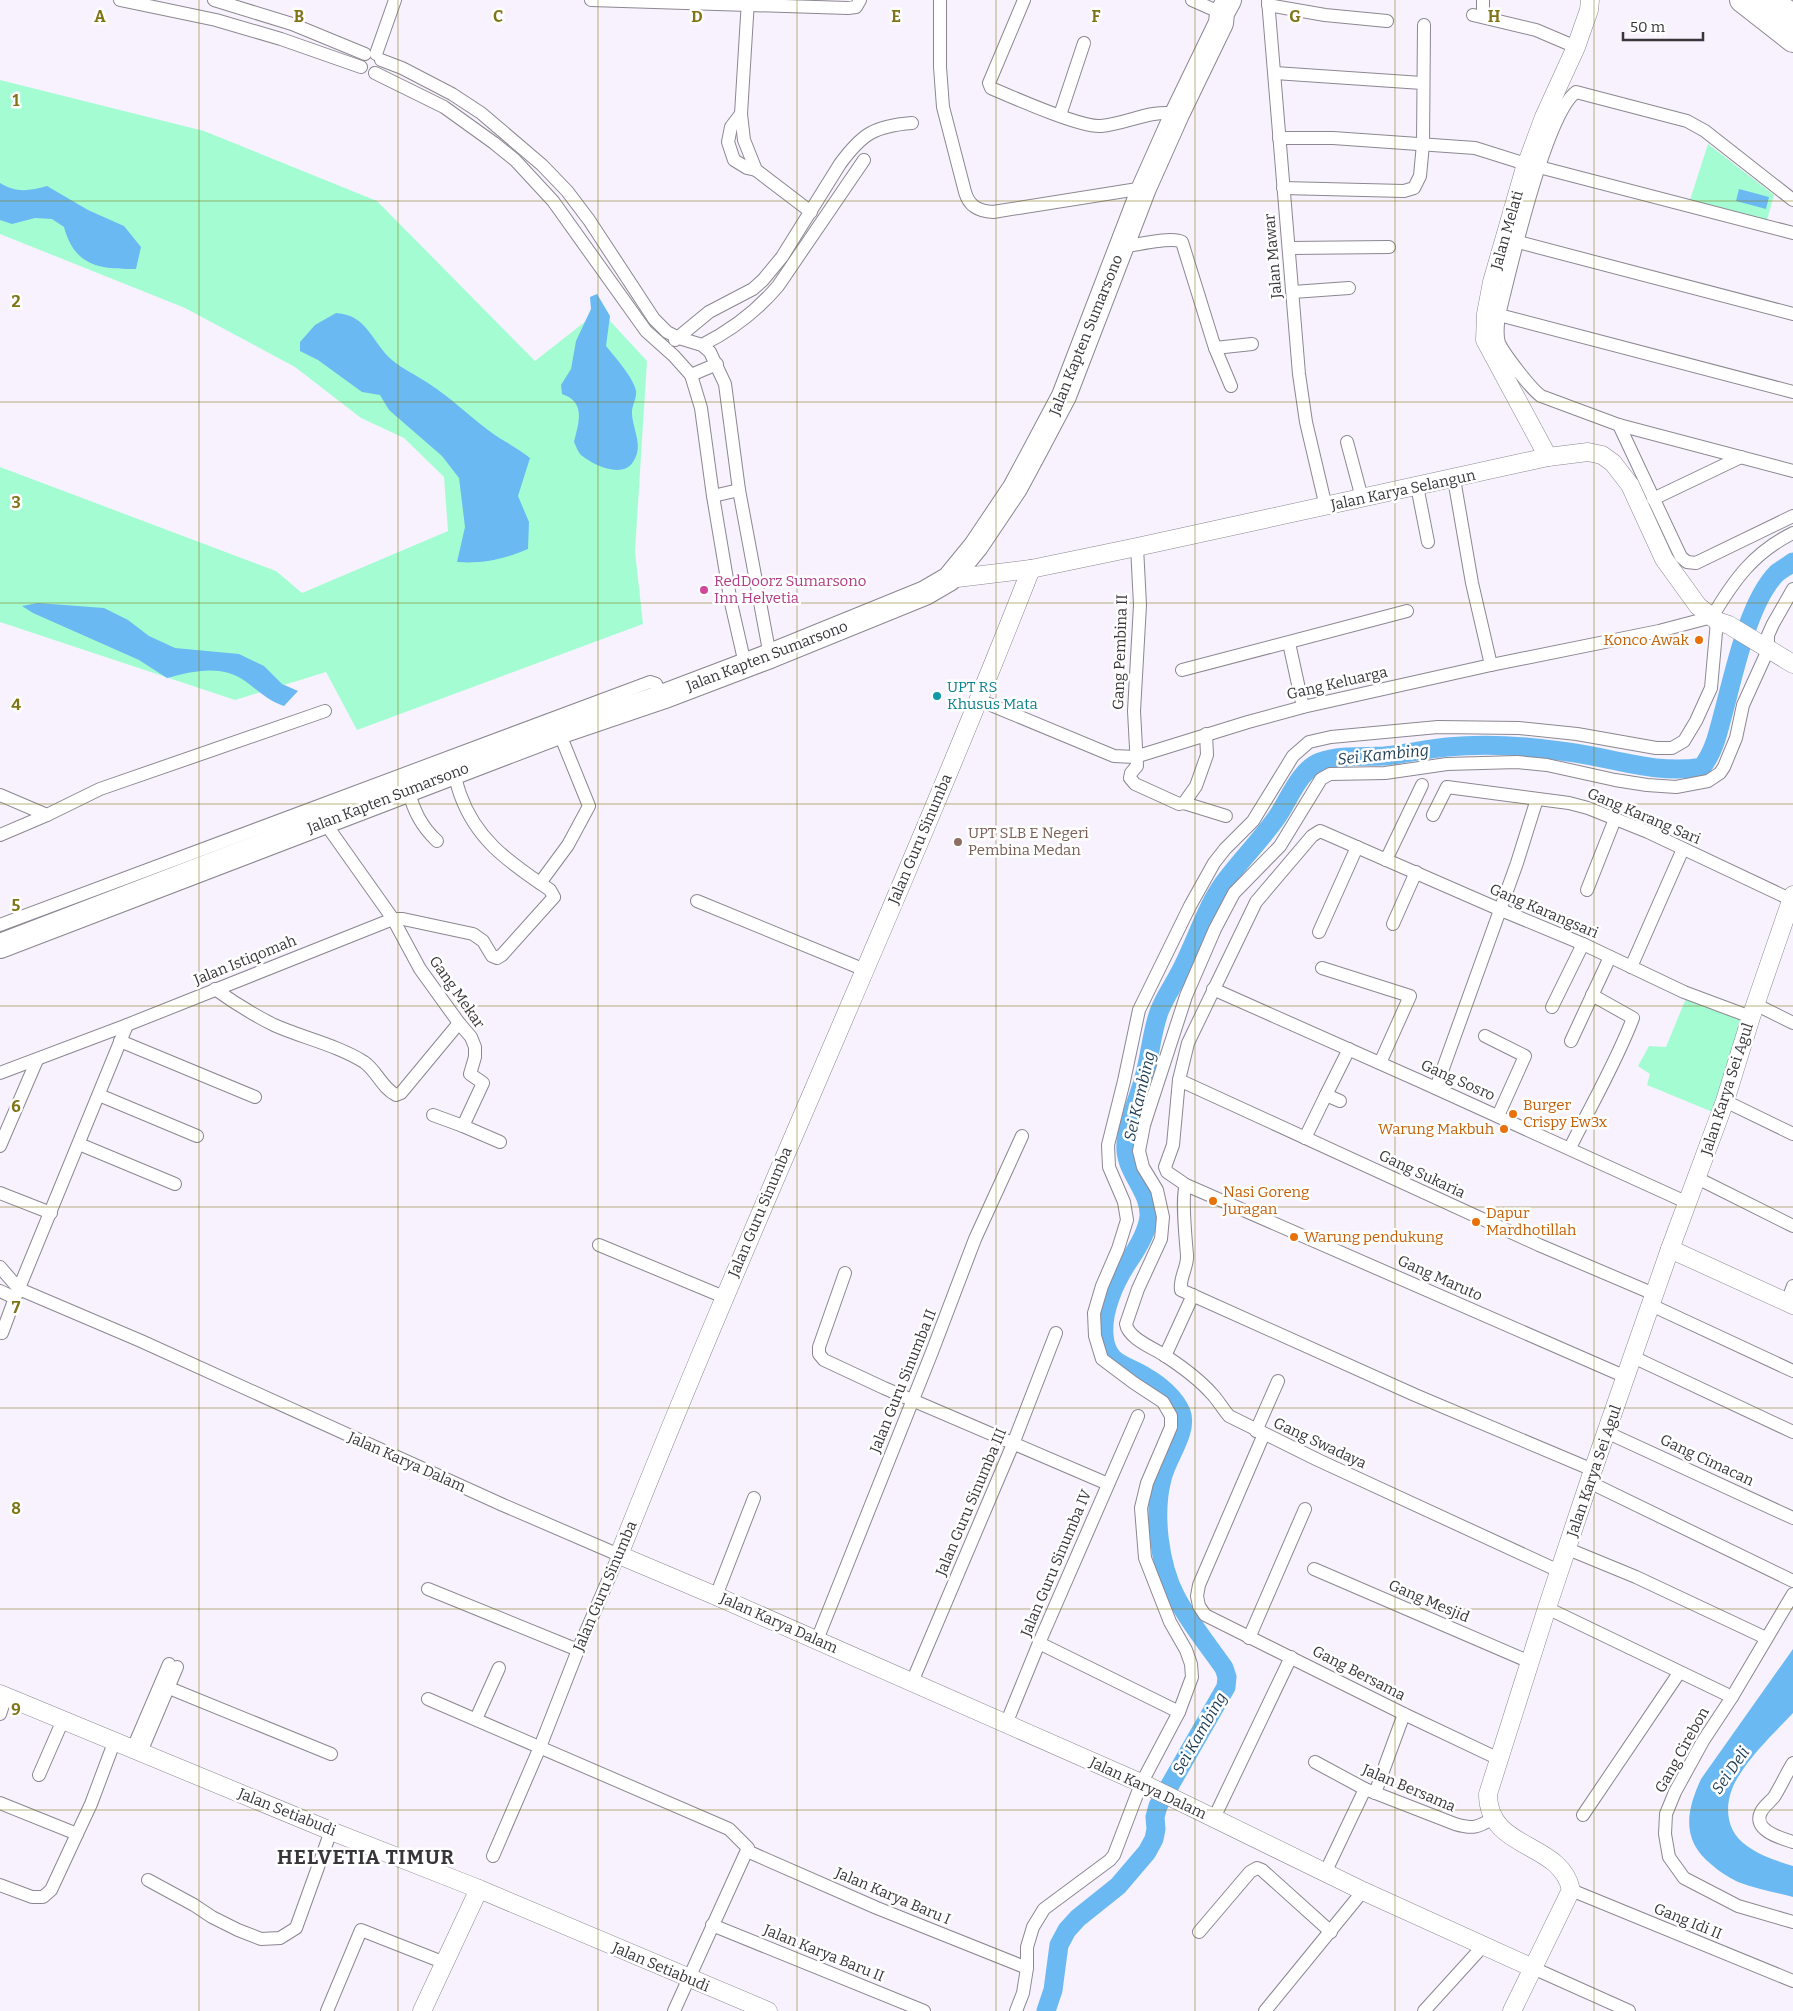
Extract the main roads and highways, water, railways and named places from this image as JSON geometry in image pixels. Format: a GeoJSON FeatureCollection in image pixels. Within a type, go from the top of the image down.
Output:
{"type":"FeatureCollection","features":[{"type":"Feature","properties":{"kind":"highway"},"geometry":{"type":"LineString","coordinates":[[1742,0],[1793,40]]}},
{"type":"Feature","properties":{"kind":"highway"},"geometry":{"type":"LineString","coordinates":[[1774,1],[1793,17]]}},
{"type":"Feature","properties":{"kind":"highway","name":"Jalan Kapten Sumarsono"},"geometry":{"type":"LineString","coordinates":[[0,946],[227,850],[325,823],[408,790],[452,765],[560,726],[662,697],[770,656],[925,593],[949,579],[976,546],[1015,488],[1064,396],[1144,188],[1177,114],[1228,10]]}},
{"type":"Feature","properties":{"kind":"water"},"geometry":{"type":"Polygon","coordinates":[[[0,183],[17,190],[47,186],[88,210],[124,226],[141,247],[136,269],[100,266],[82,258],[69,240],[64,227],[52,219],[35,218],[12,224],[0,220],[0,183]]]}},
{"type":"Feature","properties":{"kind":"water"},"geometry":{"type":"Polygon","coordinates":[[[1739,189],[1769,197],[1766,209],[1736,201],[1739,189]]]}},
{"type":"Feature","properties":{"kind":"water"},"geometry":{"type":"Polygon","coordinates":[[[597,294],[610,316],[606,346],[628,374],[636,391],[632,417],[638,449],[633,462],[628,467],[615,470],[593,463],[580,454],[574,442],[579,420],[578,407],[575,402],[562,394],[561,385],[571,369],[576,341],[591,309],[590,297],[597,294]]]}},
{"type":"Feature","properties":{"kind":"water"},"geometry":{"type":"Polygon","coordinates":[[[336,313],[347,315],[363,324],[392,360],[436,388],[488,430],[530,458],[518,496],[529,522],[528,549],[494,560],[457,562],[465,527],[459,478],[442,456],[389,410],[380,395],[362,392],[318,360],[300,351],[300,342],[315,325],[336,313]]]}},
{"type":"Feature","properties":{"kind":"water"},"geometry":{"type":"Polygon","coordinates":[[[38,603],[104,608],[128,620],[149,636],[175,648],[239,654],[264,666],[282,684],[298,691],[284,706],[268,699],[245,681],[226,672],[197,671],[167,678],[139,660],[33,613],[22,606],[38,603]]]}},
{"type":"Feature","properties":{"kind":"water","name":"Sei Deli"},"geometry":{"type":"Polygon","coordinates":[[[1793,1649],[1793,1713],[1758,1750],[1740,1774],[1731,1793],[1728,1812],[1733,1831],[1747,1846],[1763,1855],[1793,1866],[1793,1897],[1758,1889],[1734,1880],[1721,1872],[1695,1846],[1689,1825],[1692,1803],[1701,1779],[1793,1649]]]}},
{"type":"Feature","properties":{"kind":"waterway","name":"Sei Kambing"},"geometry":{"type":"LineString","coordinates":[[1046,2011],[1053,1990],[1059,1945],[1067,1930],[1078,1918],[1118,1886],[1147,1852],[1154,1839],[1156,1829],[1155,1817],[1158,1806],[1226,1687],[1227,1677],[1224,1668],[1181,1606],[1170,1584],[1165,1570],[1159,1539],[1159,1493],[1164,1471],[1180,1436],[1183,1420],[1181,1412],[1175,1402],[1161,1387],[1113,1358],[1106,1345],[1104,1335],[1105,1316],[1110,1297],[1118,1278],[1141,1241],[1149,1217],[1146,1198],[1132,1172],[1126,1153],[1129,1127],[1145,1073],[1159,1012],[1185,963],[1210,905],[1223,884],[1277,817],[1300,778],[1320,762],[1335,758],[1384,756],[1447,747],[1493,745],[1553,750],[1668,769],[1702,767],[1710,755],[1715,742],[1737,659],[1750,620],[1767,586],[1777,573],[1793,562]]}},
{"type":"Feature","properties":{"kind":"place","name":"RedDoorz Sumarsono Inn Helvetia"},"geometry":{"type":"Point","coordinates":[704,590]}},
{"type":"Feature","properties":{"kind":"place","name":"Konco Awak"},"geometry":{"type":"Point","coordinates":[1699,640]}},
{"type":"Feature","properties":{"kind":"place","name":"UPT RS Khusus Mata"},"geometry":{"type":"Point","coordinates":[937,696]}},
{"type":"Feature","properties":{"kind":"place","name":"UPT SLB E Negeri Pembina Medan"},"geometry":{"type":"Point","coordinates":[958,842]}},
{"type":"Feature","properties":{"kind":"place","name":"Burger Crispy Ew3x"},"geometry":{"type":"Point","coordinates":[1513,1114]}},
{"type":"Feature","properties":{"kind":"place","name":"Warung Makbuh"},"geometry":{"type":"Point","coordinates":[1504,1129]}},
{"type":"Feature","properties":{"kind":"place","name":"Nasi Goreng Juragan"},"geometry":{"type":"Point","coordinates":[1213,1201]}},
{"type":"Feature","properties":{"kind":"place","name":"Dapur Mardhotillah"},"geometry":{"type":"Point","coordinates":[1476,1222]}},
{"type":"Feature","properties":{"kind":"place","name":"Warung pendukung"},"geometry":{"type":"Point","coordinates":[1294,1237]}},
{"type":"Feature","properties":{"kind":"district","name":"HELVETIA TIMUR"},"geometry":{"type":"Point","coordinates":[366,1857]}}]}
